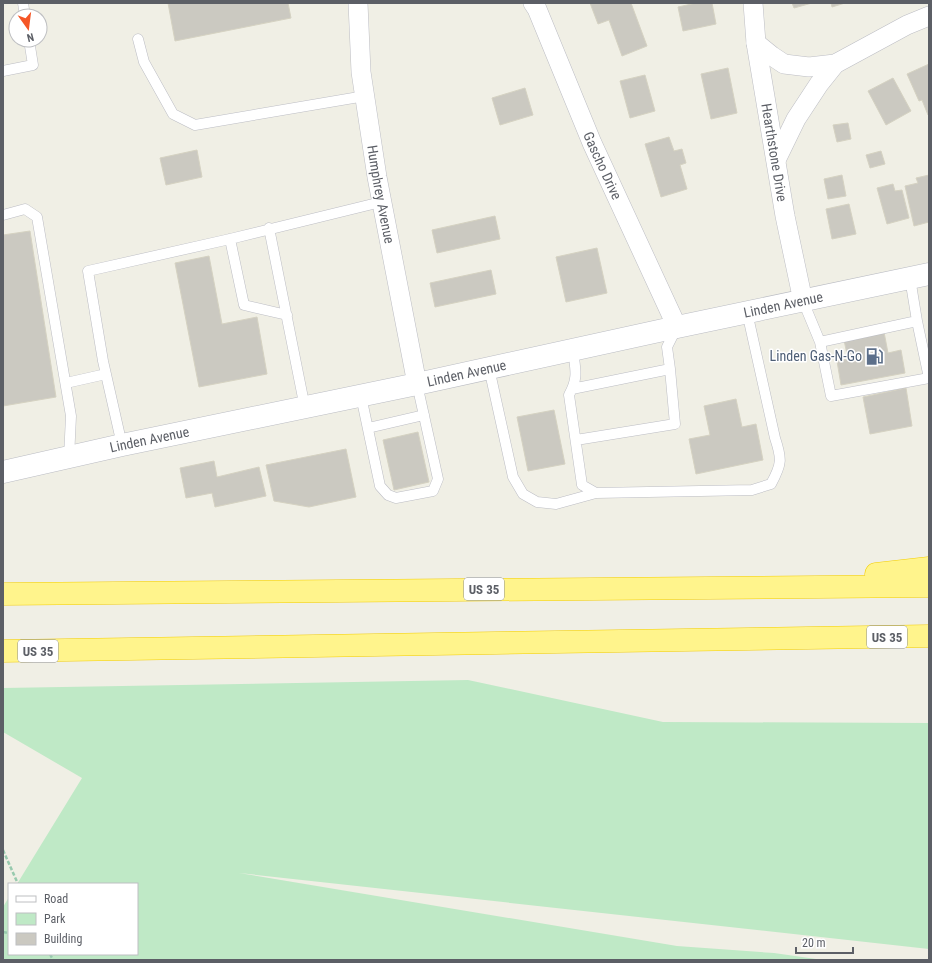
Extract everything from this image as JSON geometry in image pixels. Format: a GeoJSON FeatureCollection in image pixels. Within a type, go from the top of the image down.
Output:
{"type":"FeatureCollection","features":[{"type":"Feature","properties":{"kind":"highway"},"geometry":{"type":"LineString","coordinates":[[771,587],[929,568]]}},
{"type":"Feature","properties":{"kind":"highway","name":"US 35"},"geometry":{"type":"LineString","coordinates":[[3,594],[929,586]]}},
{"type":"Feature","properties":{"kind":"highway","name":"US 35"},"geometry":{"type":"LineString","coordinates":[[3,652],[929,636]]}},
{"type":"Feature","properties":{"kind":"main road","name":"Linden Avenue"},"geometry":{"type":"LineString","coordinates":[[3,472],[122,445],[305,408],[919,276]]}},
{"type":"Feature","properties":{"kind":"street","name":"Humphrey Avenue"},"geometry":{"type":"LineString","coordinates":[[358,3],[361,72],[381,202],[417,384]]}},
{"type":"Feature","properties":{"kind":"street","name":"Gascho Drive"},"geometry":{"type":"LineString","coordinates":[[533,3],[537,9],[592,143],[677,327]]}},
{"type":"Feature","properties":{"kind":"street","name":"Hearthstone Drive"},"geometry":{"type":"LineString","coordinates":[[753,3],[756,43],[786,216],[803,300]]}},
{"type":"Feature","properties":{"kind":"street"},"geometry":{"type":"LineString","coordinates":[[756,43],[784,64],[809,67],[835,64],[929,16]]}},
{"type":"Feature","properties":{"kind":"street"},"geometry":{"type":"LineString","coordinates":[[776,160],[796,119],[819,84],[835,64]]}},
{"type":"Feature","properties":{"kind":"lane"},"geometry":{"type":"LineString","coordinates":[[138,39],[144,62],[173,114],[195,126],[365,96]]}},
{"type":"Feature","properties":{"kind":"lane"},"geometry":{"type":"LineString","coordinates":[[3,71],[33,65],[30,48]]}},
{"type":"Feature","properties":{"kind":"lane"},"geometry":{"type":"LineString","coordinates":[[122,445],[106,374],[88,271],[230,239],[269,228],[381,202]]}},
{"type":"Feature","properties":{"kind":"lane"},"geometry":{"type":"LineString","coordinates":[[3,215],[25,209],[37,218],[71,416],[69,458]]}},
{"type":"Feature","properties":{"kind":"lane"},"geometry":{"type":"LineString","coordinates":[[269,228],[305,408]]}},
{"type":"Feature","properties":{"kind":"lane"},"geometry":{"type":"LineString","coordinates":[[230,239],[244,305],[286,315]]}},
{"type":"Feature","properties":{"kind":"lane"},"geometry":{"type":"LineString","coordinates":[[803,300],[820,342],[831,396],[929,378],[917,321],[919,276]]}},
{"type":"Feature","properties":{"kind":"lane"},"geometry":{"type":"LineString","coordinates":[[489,368],[514,477],[523,494],[537,502],[556,504],[596,493],[752,490],[771,484],[779,469],[780,453],[775,438],[747,312]]}},
{"type":"Feature","properties":{"kind":"lane"},"geometry":{"type":"LineString","coordinates":[[820,342],[917,321]]}},
{"type":"Feature","properties":{"kind":"lane"},"geometry":{"type":"LineString","coordinates":[[576,440],[675,424],[667,347],[677,327]]}},
{"type":"Feature","properties":{"kind":"lane"},"geometry":{"type":"LineString","coordinates":[[573,350],[576,372],[575,383],[569,395],[582,485],[596,493]]}},
{"type":"Feature","properties":{"kind":"lane"},"geometry":{"type":"LineString","coordinates":[[572,389],[670,369]]}},
{"type":"Feature","properties":{"kind":"lane"},"geometry":{"type":"LineString","coordinates":[[66,383],[106,374]]}},
{"type":"Feature","properties":{"kind":"lane"},"geometry":{"type":"LineString","coordinates":[[361,396],[380,486],[388,496],[396,498],[433,491],[438,479],[417,384]]}},
{"type":"Feature","properties":{"kind":"lane"},"geometry":{"type":"LineString","coordinates":[[368,428],[424,415]]}},
{"type":"Feature","properties":{"kind":"path"},"geometry":{"type":"LineString","coordinates":[[3,850],[18,883]]}},
{"type":"Feature","properties":{"kind":"green space"},"geometry":{"type":"Polygon","coordinates":[[[468,680],[663,722],[929,723],[929,949],[239,873],[677,946],[774,953],[823,960],[3,960],[3,907],[8,899],[8,955],[138,955],[138,883],[18,883],[82,778],[3,732],[3,688],[468,680]]]}},
{"type":"Feature","properties":{"kind":"building"},"geometry":{"type":"Polygon","coordinates":[[[168,3],[288,3],[291,18],[175,41],[168,3]]]}},
{"type":"Feature","properties":{"kind":"building"},"geometry":{"type":"Polygon","coordinates":[[[590,3],[631,3],[647,46],[622,56],[609,20],[598,24],[590,3]]]}},
{"type":"Feature","properties":{"kind":"building"},"geometry":{"type":"Polygon","coordinates":[[[696,3],[712,3],[716,24],[683,31],[678,7],[696,3]]]}},
{"type":"Feature","properties":{"kind":"building"},"geometry":{"type":"Polygon","coordinates":[[[792,3],[812,3],[794,8],[792,3]]]}},
{"type":"Feature","properties":{"kind":"building"},"geometry":{"type":"Polygon","coordinates":[[[831,3],[845,3],[832,7],[831,3]]]}},
{"type":"Feature","properties":{"kind":"building"},"geometry":{"type":"Polygon","coordinates":[[[929,64],[928,115],[922,100],[919,101],[907,74],[929,64]]]}},
{"type":"Feature","properties":{"kind":"building"},"geometry":{"type":"Polygon","coordinates":[[[728,68],[737,113],[711,119],[701,74],[728,68]]]}},
{"type":"Feature","properties":{"kind":"building"},"geometry":{"type":"Polygon","coordinates":[[[645,75],[655,111],[630,118],[620,81],[645,75]]]}},
{"type":"Feature","properties":{"kind":"building"},"geometry":{"type":"Polygon","coordinates":[[[893,78],[911,111],[886,125],[868,91],[893,78]]]}},
{"type":"Feature","properties":{"kind":"building"},"geometry":{"type":"Polygon","coordinates":[[[525,88],[533,115],[500,125],[492,98],[525,88]]]}},
{"type":"Feature","properties":{"kind":"building"},"geometry":{"type":"Polygon","coordinates":[[[848,123],[851,139],[837,142],[833,125],[848,123]]]}},
{"type":"Feature","properties":{"kind":"building"},"geometry":{"type":"Polygon","coordinates":[[[669,137],[674,151],[682,149],[686,163],[680,165],[687,189],[661,197],[645,144],[669,137]]]}},
{"type":"Feature","properties":{"kind":"building"},"geometry":{"type":"Polygon","coordinates":[[[197,150],[202,177],[166,185],[160,158],[197,150]]]}},
{"type":"Feature","properties":{"kind":"building"},"geometry":{"type":"Polygon","coordinates":[[[881,151],[885,164],[870,168],[866,155],[881,151]]]}},
{"type":"Feature","properties":{"kind":"building"},"geometry":{"type":"Polygon","coordinates":[[[842,175],[846,196],[828,199],[824,179],[842,175]]]}},
{"type":"Feature","properties":{"kind":"building"},"geometry":{"type":"Polygon","coordinates":[[[929,175],[929,222],[914,226],[905,186],[918,183],[916,178],[929,175]]]}},
{"type":"Feature","properties":{"kind":"building"},"geometry":{"type":"Polygon","coordinates":[[[893,184],[895,191],[902,190],[909,218],[887,224],[877,188],[893,184]]]}},
{"type":"Feature","properties":{"kind":"building"},"geometry":{"type":"Polygon","coordinates":[[[849,204],[856,234],[832,239],[826,209],[849,204]]]}},
{"type":"Feature","properties":{"kind":"building"},"geometry":{"type":"Polygon","coordinates":[[[495,216],[500,239],[437,253],[432,230],[495,216]]]}},
{"type":"Feature","properties":{"kind":"building"},"geometry":{"type":"Polygon","coordinates":[[[30,231],[56,397],[3,406],[3,235],[30,231]]]}},
{"type":"Feature","properties":{"kind":"building"},"geometry":{"type":"Polygon","coordinates":[[[597,248],[607,293],[566,302],[556,257],[597,248]]]}},
{"type":"Feature","properties":{"kind":"building"},"geometry":{"type":"Polygon","coordinates":[[[209,256],[222,324],[257,317],[267,374],[199,387],[175,263],[209,256]]]}},
{"type":"Feature","properties":{"kind":"building"},"geometry":{"type":"Polygon","coordinates":[[[491,270],[496,294],[435,307],[430,283],[491,270]]]}},
{"type":"Feature","properties":{"kind":"building","name":"Linden Gas-N-Go"},"geometry":{"type":"Polygon","coordinates":[[[884,332],[888,353],[901,350],[905,373],[841,385],[837,361],[848,359],[844,340],[884,332]]]}},
{"type":"Feature","properties":{"kind":"building"},"geometry":{"type":"Polygon","coordinates":[[[906,388],[912,426],[870,434],[863,397],[906,388]]]}},
{"type":"Feature","properties":{"kind":"building"},"geometry":{"type":"Polygon","coordinates":[[[736,399],[742,427],[756,424],[763,460],[696,474],[689,439],[710,435],[704,406],[736,399]]]}},
{"type":"Feature","properties":{"kind":"building"},"geometry":{"type":"Polygon","coordinates":[[[554,410],[565,464],[528,471],[517,417],[554,410]]]}},
{"type":"Feature","properties":{"kind":"building"},"geometry":{"type":"Polygon","coordinates":[[[418,432],[429,482],[394,490],[383,440],[418,432]]]}},
{"type":"Feature","properties":{"kind":"building"},"geometry":{"type":"Polygon","coordinates":[[[346,449],[356,497],[309,507],[274,501],[266,465],[346,449]]]}},
{"type":"Feature","properties":{"kind":"building"},"geometry":{"type":"Polygon","coordinates":[[[214,461],[217,477],[259,467],[266,496],[215,507],[212,493],[186,498],[180,468],[214,461]]]}},
{"type":"Feature","properties":{"kind":"place","name":"Linden Gas-N-Go"},"geometry":{"type":"Point","coordinates":[875,356]}}]}
